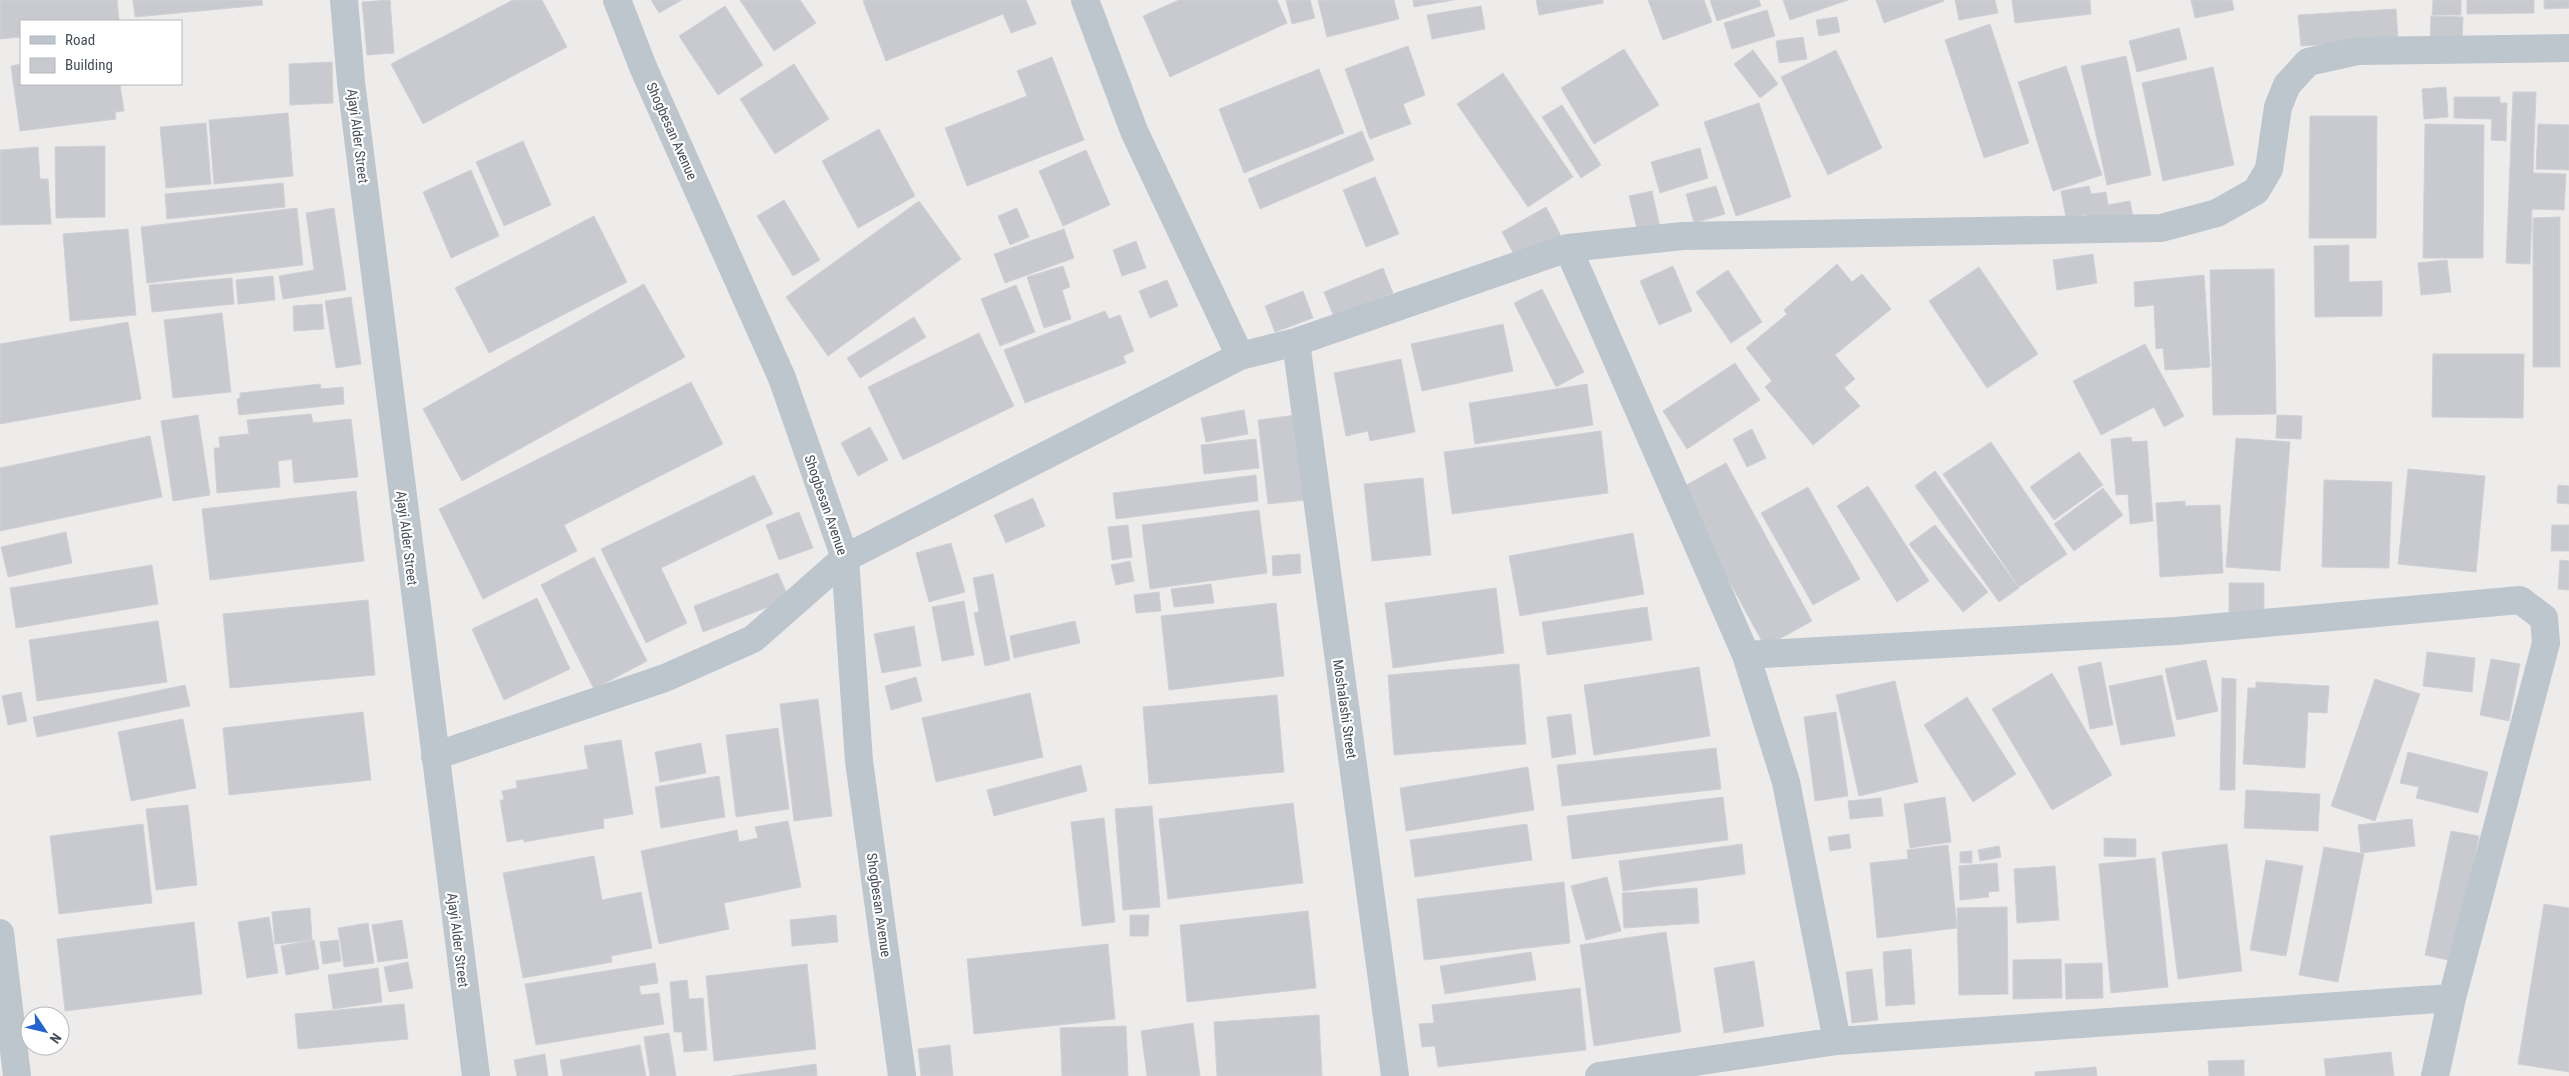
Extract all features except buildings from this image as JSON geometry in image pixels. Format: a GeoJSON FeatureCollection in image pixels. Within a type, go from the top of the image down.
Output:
{"type":"FeatureCollection","features":[{"type":"Feature","properties":{"kind":"street","name":"Ajayi Alder Street"},"geometry":{"type":"LineString","coordinates":[[344,0],[352,92],[476,1076]]}},
{"type":"Feature","properties":{"kind":"street","name":"Shogbesan Avenue"},"geometry":{"type":"LineString","coordinates":[[617,0],[643,67],[782,378],[845,558],[859,761],[902,1076]]}},
{"type":"Feature","properties":{"kind":"street"},"geometry":{"type":"LineString","coordinates":[[1084,0],[1134,131],[1240,356]]}},
{"type":"Feature","properties":{"kind":"street"},"geometry":{"type":"LineString","coordinates":[[435,756],[665,678],[754,639],[845,558],[1240,356],[1296,342],[1568,248],[1683,236],[2161,228],[2217,213],[2256,191],[2269,169],[2278,107],[2287,85],[2308,62],[2356,51],[2569,48]]}},
{"type":"Feature","properties":{"kind":"street"},"geometry":{"type":"LineString","coordinates":[[1568,248],[1746,655],[1786,782],[1837,1041]]}},
{"type":"Feature","properties":{"kind":"street","name":"Moshalashi Street"},"geometry":{"type":"LineString","coordinates":[[1296,342],[1395,1076]]}},
{"type":"Feature","properties":{"kind":"street"},"geometry":{"type":"LineString","coordinates":[[1746,655],[2176,631],[2520,600],[2544,618],[2546,643],[2452,998],[2435,1076]]}},
{"type":"Feature","properties":{"kind":"street"},"geometry":{"type":"LineString","coordinates":[[0,932],[17,1076]]}},
{"type":"Feature","properties":{"kind":"street"},"geometry":{"type":"LineString","coordinates":[[1599,1076],[1837,1041],[2452,998]]}}]}
